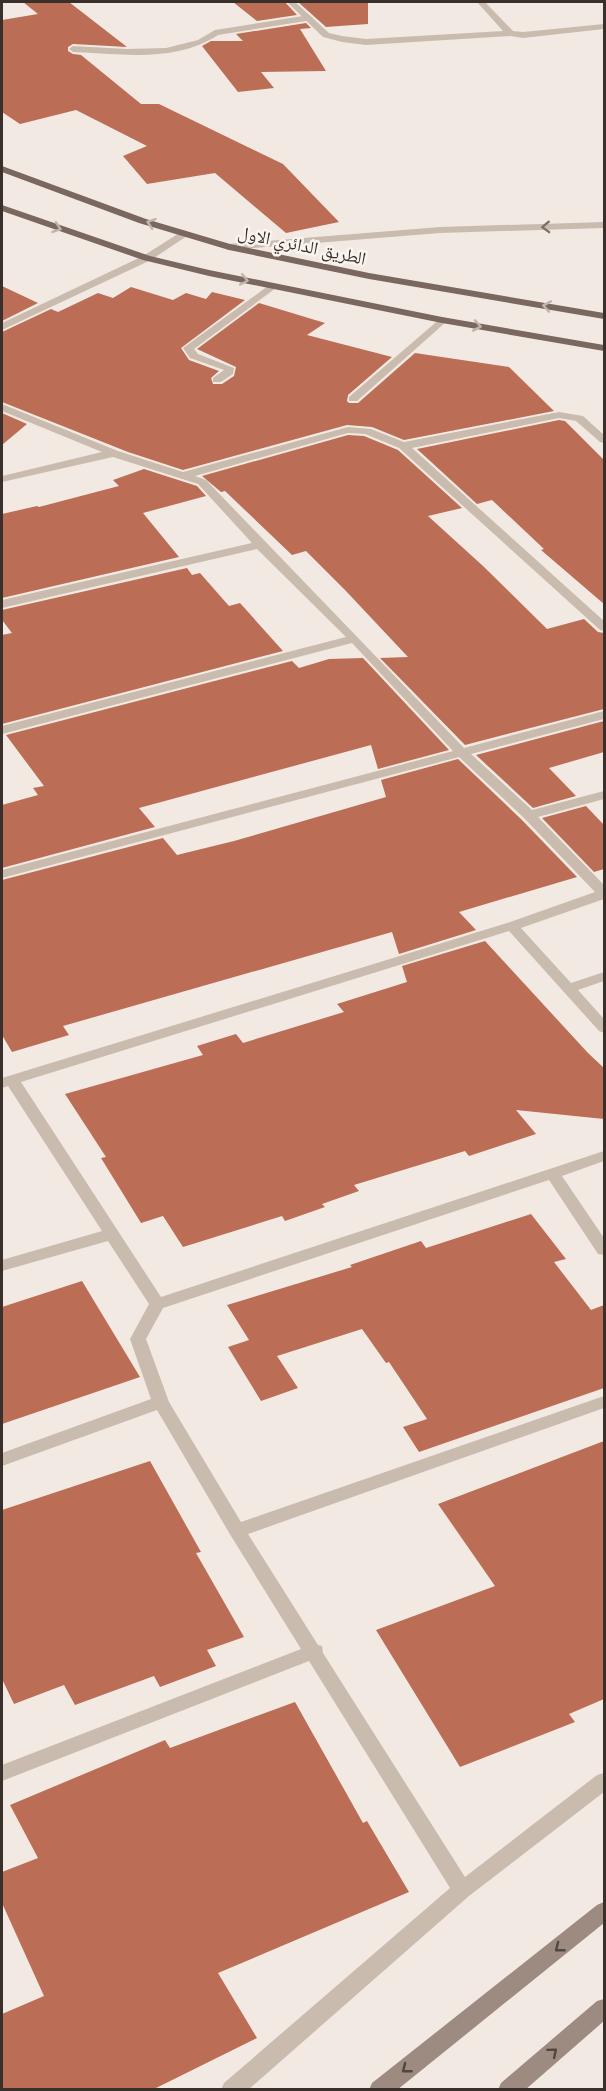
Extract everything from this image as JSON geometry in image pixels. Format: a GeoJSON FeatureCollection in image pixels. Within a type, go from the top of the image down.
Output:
{"type":"FeatureCollection","features":[{"type":"Feature","properties":{"kind":"main road","name":"الطريق الدائري الاول"},"geometry":{"type":"LineString","coordinates":[[2,169],[228,247],[383,279],[604,316]]}},
{"type":"Feature","properties":{"kind":"main road"},"geometry":{"type":"LineString","coordinates":[[2,208],[147,258],[442,320],[604,348]]}},
{"type":"Feature","properties":{"kind":"main road"},"geometry":{"type":"LineString","coordinates":[[380,2090],[604,1911]]}},
{"type":"Feature","properties":{"kind":"main road"},"geometry":{"type":"LineString","coordinates":[[509,2090],[604,2008]]}},
{"type":"Feature","properties":{"kind":"street"},"geometry":{"type":"LineString","coordinates":[[291,2],[326,35],[366,42],[510,33],[523,35],[604,28]]}},
{"type":"Feature","properties":{"kind":"street"},"geometry":{"type":"LineString","coordinates":[[482,2],[510,33]]}},
{"type":"Feature","properties":{"kind":"street"},"geometry":{"type":"LineString","coordinates":[[73,49],[175,51],[209,38],[215,33],[309,18]]}},
{"type":"Feature","properties":{"kind":"street"},"geometry":{"type":"LineString","coordinates":[[228,247],[440,230],[604,225]]}},
{"type":"Feature","properties":{"kind":"street"},"geometry":{"type":"LineString","coordinates":[[2,327],[147,258],[185,234]]}},
{"type":"Feature","properties":{"kind":"street"},"geometry":{"type":"LineString","coordinates":[[216,380],[229,372],[229,368],[194,356],[188,348],[272,286]]}},
{"type":"Feature","properties":{"kind":"street"},"geometry":{"type":"LineString","coordinates":[[353,399],[442,320]]}},
{"type":"Feature","properties":{"kind":"street"},"geometry":{"type":"LineString","coordinates":[[2,407],[114,453],[202,482],[460,751],[529,815],[604,894],[512,926],[7,1082],[157,1304]]}},
{"type":"Feature","properties":{"kind":"street"},"geometry":{"type":"LineString","coordinates":[[403,446],[559,415],[579,418],[604,440]]}},
{"type":"Feature","properties":{"kind":"street"},"geometry":{"type":"LineString","coordinates":[[182,476],[348,430],[367,431],[403,446],[604,627]]}},
{"type":"Feature","properties":{"kind":"street"},"geometry":{"type":"LineString","coordinates":[[2,479],[114,453]]}},
{"type":"Feature","properties":{"kind":"street"},"geometry":{"type":"LineString","coordinates":[[2,604],[260,545]]}},
{"type":"Feature","properties":{"kind":"street"},"geometry":{"type":"LineString","coordinates":[[2,730],[355,639]]}},
{"type":"Feature","properties":{"kind":"street"},"geometry":{"type":"LineString","coordinates":[[2,873],[604,715]]}},
{"type":"Feature","properties":{"kind":"street"},"geometry":{"type":"LineString","coordinates":[[529,815],[604,795]]}},
{"type":"Feature","properties":{"kind":"street"},"geometry":{"type":"LineString","coordinates":[[512,926],[604,1028]]}},
{"type":"Feature","properties":{"kind":"street"},"geometry":{"type":"LineString","coordinates":[[568,989],[604,976]]}},
{"type":"Feature","properties":{"kind":"street"},"geometry":{"type":"LineString","coordinates":[[462,1890],[315,1651],[237,1531],[161,1402],[138,1339],[157,1304],[604,1156]]}},
{"type":"Feature","properties":{"kind":"street"},"geometry":{"type":"LineString","coordinates":[[552,1173],[604,1250]]}},
{"type":"Feature","properties":{"kind":"street"},"geometry":{"type":"LineString","coordinates":[[2,1266],[111,1234]]}},
{"type":"Feature","properties":{"kind":"street"},"geometry":{"type":"LineString","coordinates":[[2,1460],[161,1402]]}},
{"type":"Feature","properties":{"kind":"street"},"geometry":{"type":"LineString","coordinates":[[237,1531],[604,1402]]}},
{"type":"Feature","properties":{"kind":"street"},"geometry":{"type":"LineString","coordinates":[[2,1773],[315,1651]]}},
{"type":"Feature","properties":{"kind":"street"},"geometry":{"type":"LineString","coordinates":[[232,2090],[462,1890],[604,1781]]}},
{"type":"Feature","properties":{"kind":"building"},"geometry":{"type":"Polygon","coordinates":[[[23,2],[69,2],[127,47],[73,44],[68,47],[68,51],[81,55],[141,104],[159,104],[283,164],[339,222],[286,233],[215,173],[147,184],[123,156],[147,146],[76,110],[20,124],[2,112],[2,20],[38,14],[23,2]]]}},
{"type":"Feature","properties":{"kind":"building"},"geometry":{"type":"Polygon","coordinates":[[[233,2],[285,2],[297,15],[257,21],[233,2]]]}},
{"type":"Feature","properties":{"kind":"building"},"geometry":{"type":"Polygon","coordinates":[[[298,2],[368,2],[368,24],[326,27],[298,2]]]}},
{"type":"Feature","properties":{"kind":"building"},"geometry":{"type":"Polygon","coordinates":[[[306,23],[311,28],[300,29],[326,71],[261,72],[274,88],[238,92],[202,46],[211,41],[243,41],[236,34],[306,23]]]}},
{"type":"Feature","properties":{"kind":"building"},"geometry":{"type":"Polygon","coordinates":[[[2,286],[38,303],[2,321],[2,286]]]}},
{"type":"Feature","properties":{"kind":"building"},"geometry":{"type":"Polygon","coordinates":[[[131,287],[173,300],[186,293],[206,299],[212,292],[245,300],[181,348],[189,360],[219,371],[211,378],[213,384],[222,384],[234,376],[236,367],[197,349],[259,303],[325,323],[307,335],[392,357],[348,395],[349,403],[358,403],[415,353],[509,367],[554,411],[404,440],[372,427],[347,425],[183,470],[128,452],[2,402],[2,332],[51,309],[58,312],[98,293],[113,298],[131,287]]]}},
{"type":"Feature","properties":{"kind":"building"},"geometry":{"type":"Polygon","coordinates":[[[2,413],[27,424],[2,445],[2,413]]]}},
{"type":"Feature","properties":{"kind":"building"},"geometry":{"type":"Polygon","coordinates":[[[559,420],[565,421],[604,460],[604,604],[541,550],[544,549],[492,500],[477,504],[417,449],[559,420]]]}},
{"type":"Feature","properties":{"kind":"building"},"geometry":{"type":"Polygon","coordinates":[[[348,435],[364,436],[398,450],[462,508],[428,516],[547,629],[584,619],[598,632],[604,633],[604,709],[465,745],[380,658],[408,657],[345,590],[306,551],[292,555],[225,491],[221,492],[202,476],[348,435]]]}},
{"type":"Feature","properties":{"kind":"building"},"geometry":{"type":"Polygon","coordinates":[[[144,469],[197,486],[206,496],[143,513],[179,557],[2,598],[2,514],[39,507],[119,486],[113,480],[144,469]]]}},
{"type":"Feature","properties":{"kind":"building"},"geometry":{"type":"Polygon","coordinates":[[[187,568],[192,575],[200,573],[229,606],[240,603],[283,651],[2,724],[2,635],[12,633],[2,620],[2,610],[187,568]]]}},
{"type":"Feature","properties":{"kind":"building"},"geometry":{"type":"Polygon","coordinates":[[[363,658],[449,750],[378,769],[371,745],[139,808],[155,827],[2,868],[2,805],[38,795],[33,788],[44,786],[6,735],[292,661],[299,668],[329,659],[363,658]]]}},
{"type":"Feature","properties":{"kind":"building"},"geometry":{"type":"Polygon","coordinates":[[[604,721],[604,752],[549,768],[576,796],[533,808],[476,755],[604,721]]]}},
{"type":"Feature","properties":{"kind":"building"},"geometry":{"type":"Polygon","coordinates":[[[458,759],[577,877],[459,912],[476,930],[399,954],[392,932],[63,1026],[69,1035],[12,1052],[2,1035],[2,880],[163,838],[177,855],[234,841],[386,797],[381,780],[458,759]]]}},
{"type":"Feature","properties":{"kind":"building"},"geometry":{"type":"Polygon","coordinates":[[[586,806],[604,825],[604,869],[594,872],[542,818],[586,806]]]}},
{"type":"Feature","properties":{"kind":"building"},"geometry":{"type":"Polygon","coordinates":[[[485,941],[604,1068],[604,1119],[516,1110],[536,1134],[469,1156],[465,1151],[354,1185],[359,1191],[322,1204],[325,1207],[285,1221],[282,1216],[183,1247],[163,1216],[141,1223],[101,1158],[106,1157],[65,1094],[203,1055],[197,1046],[236,1034],[243,1043],[344,1012],[337,1004],[407,982],[402,966],[485,941]]]}},
{"type":"Feature","properties":{"kind":"building"},"geometry":{"type":"Polygon","coordinates":[[[531,1214],[566,1259],[554,1262],[591,1310],[604,1305],[604,1388],[419,1452],[403,1427],[427,1419],[389,1362],[386,1363],[362,1329],[277,1356],[298,1388],[261,1401],[228,1347],[249,1340],[227,1305],[352,1267],[350,1265],[421,1241],[426,1248],[531,1214]]]}},
{"type":"Feature","properties":{"kind":"building"},"geometry":{"type":"Polygon","coordinates":[[[82,1281],[140,1377],[2,1424],[2,1307],[82,1281]]]}},
{"type":"Feature","properties":{"kind":"building"},"geometry":{"type":"Polygon","coordinates":[[[604,1441],[604,1699],[569,1714],[575,1722],[460,1767],[376,1630],[495,1586],[438,1504],[604,1441]]]}},
{"type":"Feature","properties":{"kind":"building"},"geometry":{"type":"Polygon","coordinates":[[[150,1461],[201,1552],[196,1553],[244,1637],[207,1650],[216,1666],[160,1687],[154,1676],[75,1705],[64,1685],[14,1704],[2,1679],[2,1510],[150,1461]]]}},
{"type":"Feature","properties":{"kind":"building"},"geometry":{"type":"Polygon","coordinates":[[[295,1702],[363,1823],[367,1821],[409,1892],[218,1973],[257,2038],[152,2090],[2,2090],[2,2014],[44,1996],[2,1903],[2,1872],[38,1858],[10,1805],[165,1740],[170,1748],[295,1702]]]}}]}
